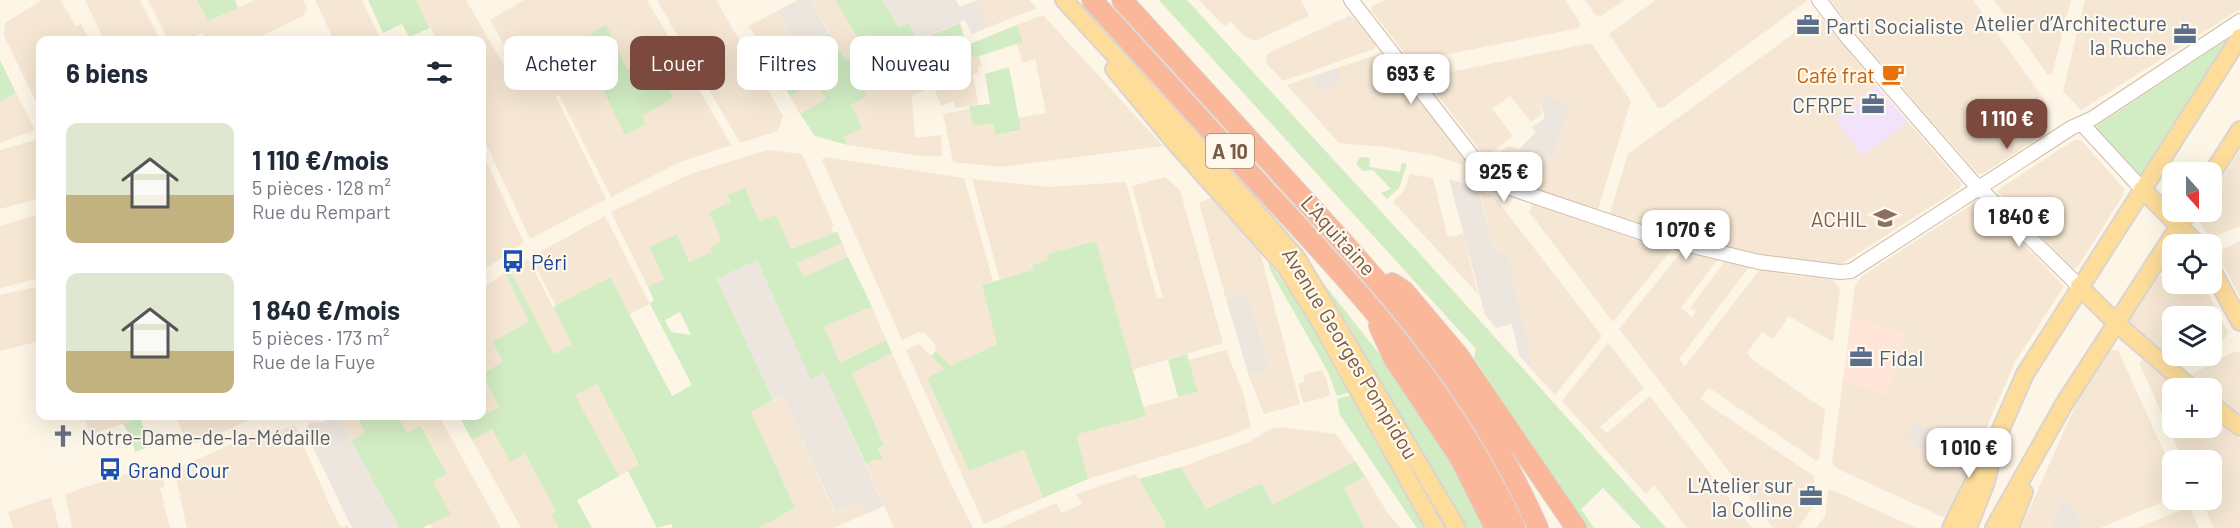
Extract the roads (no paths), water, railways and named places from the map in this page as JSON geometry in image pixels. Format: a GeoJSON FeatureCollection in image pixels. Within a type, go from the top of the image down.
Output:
{"type":"FeatureCollection","features":[{"type":"Feature","properties":{"kind":"highway","name":"L'Aquitaine"},"geometry":{"type":"LineString","coordinates":[[1092,0],[1405,346],[1457,418],[1480,456],[1515,528]]}},
{"type":"Feature","properties":{"kind":"highway","name":"L'Aquitaine"},"geometry":{"type":"LineString","coordinates":[[1122,0],[1422,333],[1475,406],[1498,446],[1538,528]]}},
{"type":"Feature","properties":{"kind":"highway"},"geometry":{"type":"LineString","coordinates":[[1364,266],[1404,291],[1438,330],[1488,396],[1576,528]]}},
{"type":"Feature","properties":{"kind":"highway"},"geometry":{"type":"LineString","coordinates":[[1367,302],[1394,358],[1455,451],[1496,528]]}},
{"type":"Feature","properties":{"kind":"highway"},"geometry":{"type":"LineString","coordinates":[[1544,483],[1568,528]]}},
{"type":"Feature","properties":{"kind":"main road","name":"Avenue Georges Pompidou"},"geometry":{"type":"LineString","coordinates":[[1052,0],[1092,42],[1154,119],[1284,266],[1318,318],[1435,528]]}},
{"type":"Feature","properties":{"kind":"main road","name":"Avenue Georges Pompidou"},"geometry":{"type":"LineString","coordinates":[[1064,0],[1231,182],[1296,257],[1457,528]]}},
{"type":"Feature","properties":{"kind":"main road"},"geometry":{"type":"LineString","coordinates":[[1951,528],[1997,438],[2025,374],[2079,286],[2240,37]]}},
{"type":"Feature","properties":{"kind":"main road"},"geometry":{"type":"LineString","coordinates":[[2219,162],[2240,130]]}},
{"type":"Feature","properties":{"kind":"main road"},"geometry":{"type":"LineString","coordinates":[[2142,189],[2162,203]]}},
{"type":"Feature","properties":{"kind":"main road"},"geometry":{"type":"LineString","coordinates":[[1994,528],[2037,457],[2064,404],[2180,222]]}},
{"type":"Feature","properties":{"kind":"main road"},"geometry":{"type":"LineString","coordinates":[[2079,286],[2116,323],[2179,378]]}},
{"type":"Feature","properties":{"kind":"main road"},"geometry":{"type":"LineString","coordinates":[[2222,288],[2240,322]]}},
{"type":"Feature","properties":{"kind":"main road"},"geometry":{"type":"LineString","coordinates":[[2222,413],[2240,427]]}},
{"type":"Feature","properties":{"kind":"main road"},"geometry":{"type":"LineString","coordinates":[[1968,528],[1986,482],[1997,438]]}},
{"type":"Feature","properties":{"kind":"main road"},"geometry":{"type":"LineString","coordinates":[[2010,528],[2037,457]]}},
{"type":"Feature","properties":{"kind":"street"},"geometry":{"type":"LineString","coordinates":[[1351,0],[1492,182],[1652,236],[1796,269],[1851,272],[2070,128],[2082,124],[2240,21]]}},
{"type":"Feature","properties":{"kind":"street"},"geometry":{"type":"LineString","coordinates":[[1819,0],[1910,111],[1920,118],[1980,187],[2079,286]]}},
{"type":"Feature","properties":{"kind":"street"},"geometry":{"type":"LineString","coordinates":[[2082,124],[2142,189]]}},
{"type":"Feature","properties":{"kind":"place","name":"Parti Socialiste"},"geometry":{"type":"Point","coordinates":[1808,25]}},
{"type":"Feature","properties":{"kind":"place","name":"Atelier d’Architecture la Ruche"},"geometry":{"type":"Point","coordinates":[2185,34]}},
{"type":"Feature","properties":{"kind":"place","name":"Café frat"},"geometry":{"type":"Point","coordinates":[1893,74]}},
{"type":"Feature","properties":{"kind":"place","name":"CFRPE"},"geometry":{"type":"Point","coordinates":[1873,104]}},
{"type":"Feature","properties":{"kind":"place","name":"ACHIL"},"geometry":{"type":"Point","coordinates":[1885,218]}},
{"type":"Feature","properties":{"kind":"place","name":"Péri"},"geometry":{"type":"Point","coordinates":[513,261]}},
{"type":"Feature","properties":{"kind":"place","name":"Fidal"},"geometry":{"type":"Point","coordinates":[1861,357]}},
{"type":"Feature","properties":{"kind":"place","name":"Notre-Dame-de-la-Médaille"},"geometry":{"type":"Point","coordinates":[63,436]}},
{"type":"Feature","properties":{"kind":"place","name":"Grand Cour"},"geometry":{"type":"Point","coordinates":[110,469]}},
{"type":"Feature","properties":{"kind":"place","name":"L'Atelier sur la Colline"},"geometry":{"type":"Point","coordinates":[1811,496]}}]}
